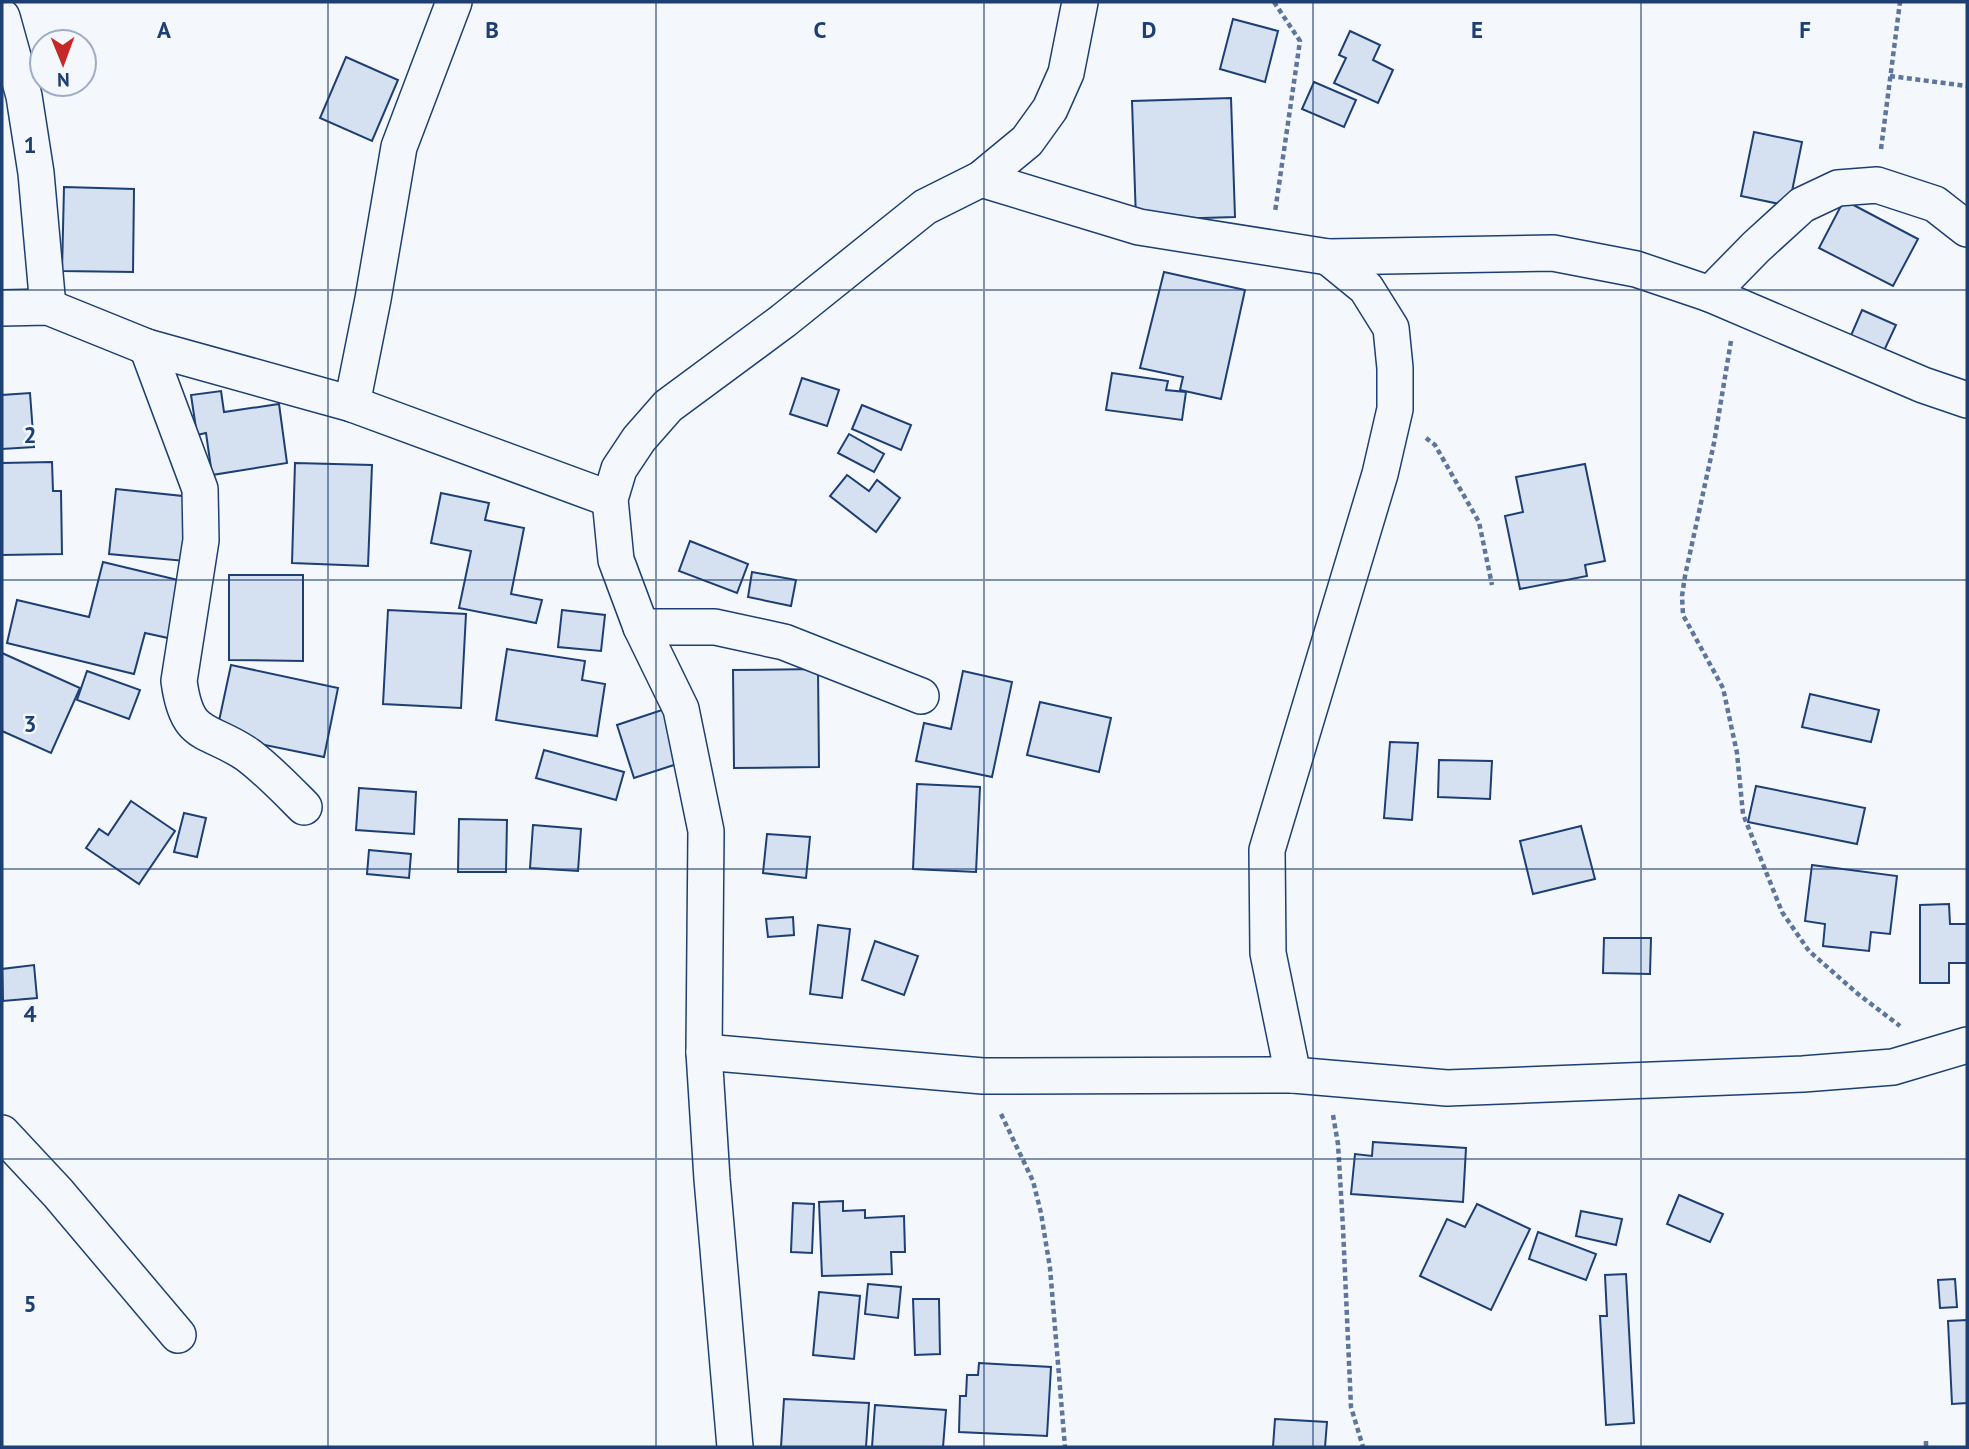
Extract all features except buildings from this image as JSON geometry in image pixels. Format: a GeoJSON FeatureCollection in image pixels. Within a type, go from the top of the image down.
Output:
{"type":"FeatureCollection","features":[{"type":"Feature","properties":{"kind":"street"},"geometry":{"type":"LineString","coordinates":[[352,404],[399,147],[454,2]]}},
{"type":"Feature","properties":{"kind":"street"},"geometry":{"type":"LineString","coordinates":[[735,1447],[704,1052],[706,831],[681,709],[641,627],[616,560],[610,499],[619,469],[639,439],[668,406],[783,321],[925,207],[981,178],[1027,141],[1050,109],[1066,73],[1080,2]]}},
{"type":"Feature","properties":{"kind":"street"},"geometry":{"type":"LineString","coordinates":[[2,17],[24,96],[36,173],[48,307]]}},
{"type":"Feature","properties":{"kind":"street"},"geometry":{"type":"LineString","coordinates":[[981,178],[1139,227],[1328,257],[1553,253],[1636,269],[1724,300],[1923,385],[1967,400]]}},
{"type":"Feature","properties":{"kind":"street"},"geometry":{"type":"LineString","coordinates":[[1724,300],[1756,247],[1802,205],[1838,188],[1877,185],[1935,204],[1967,229]]}},
{"type":"Feature","properties":{"kind":"street"},"geometry":{"type":"LineString","coordinates":[[1293,1075],[1268,953],[1267,850],[1380,474],[1395,409],[1391,328],[1366,289],[1328,257]]}},
{"type":"Feature","properties":{"kind":"street"},"geometry":{"type":"LineString","coordinates":[[2,308],[48,307],[148,347],[352,404],[610,499]]}},
{"type":"Feature","properties":{"kind":"street"},"geometry":{"type":"LineString","coordinates":[[148,347],[201,489],[201,540],[178,681],[181,702],[192,724],[246,754],[304,807]]}},
{"type":"Feature","properties":{"kind":"street"},"geometry":{"type":"LineString","coordinates":[[641,627],[715,627],[784,642],[921,696]]}},
{"type":"Feature","properties":{"kind":"street"},"geometry":{"type":"LineString","coordinates":[[704,1052],[983,1076],[1293,1075],[1447,1088],[1803,1074],[1893,1067],[1952,1050]]}},
{"type":"Feature","properties":{"kind":"street"},"geometry":{"type":"LineString","coordinates":[[2,1133],[58,1194],[178,1335]]}},
{"type":"Feature","properties":{"kind":"path"},"geometry":{"type":"LineString","coordinates":[[1271,248],[1300,41],[1274,2]]}},
{"type":"Feature","properties":{"kind":"path"},"geometry":{"type":"LineString","coordinates":[[1877,185],[1900,2]]}},
{"type":"Feature","properties":{"kind":"path"},"geometry":{"type":"LineString","coordinates":[[1890,76],[1967,86]]}},
{"type":"Feature","properties":{"kind":"path"},"geometry":{"type":"LineString","coordinates":[[1724,300],[1714,443],[1682,596],[1683,615],[1723,688],[1737,753],[1743,814],[1782,912],[1809,951],[1858,994],[1952,1050]]}},
{"type":"Feature","properties":{"kind":"path"},"geometry":{"type":"LineString","coordinates":[[1395,409],[1435,445],[1479,522],[1492,585]]}},
{"type":"Feature","properties":{"kind":"path"},"geometry":{"type":"LineString","coordinates":[[983,1076],[1032,1181],[1041,1213],[1050,1268],[1065,1447]]}},
{"type":"Feature","properties":{"kind":"path"},"geometry":{"type":"LineString","coordinates":[[1327,1078],[1338,1156],[1351,1407],[1363,1447]]}}]}
